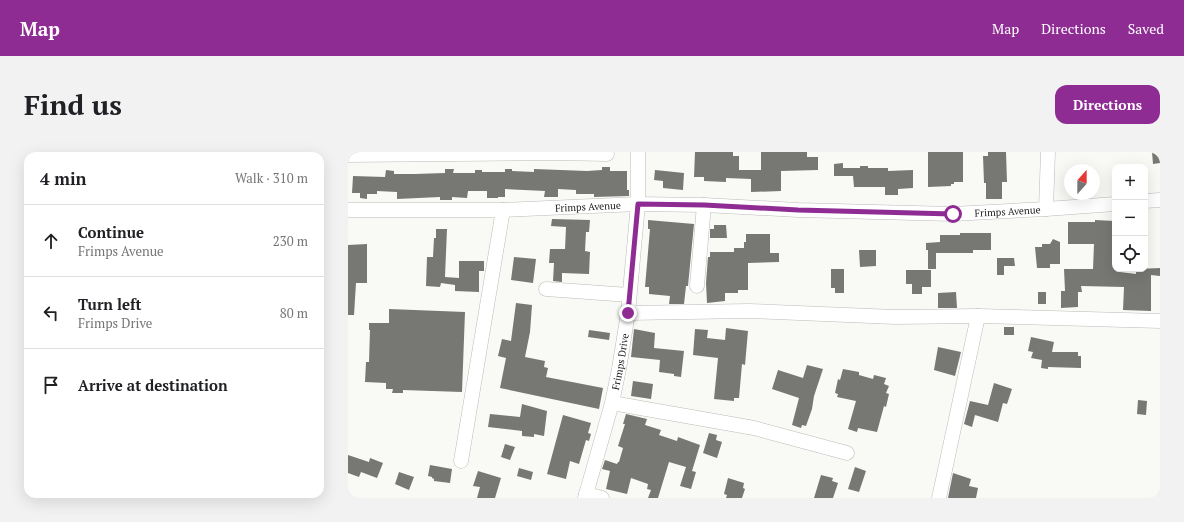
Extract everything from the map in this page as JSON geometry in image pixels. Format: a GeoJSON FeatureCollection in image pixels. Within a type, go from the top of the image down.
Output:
{"type":"FeatureCollection","features":[{"type":"Feature","properties":{"kind":"street"},"geometry":{"type":"LineString","coordinates":[[348,155],[553,152],[607,154]]}},
{"type":"Feature","properties":{"kind":"street","name":"Frimps Drive"},"geometry":{"type":"LineString","coordinates":[[585,496],[612,403],[628,313],[638,204],[638,152]]}},
{"type":"Feature","properties":{"kind":"street"},"geometry":{"type":"LineString","coordinates":[[1046,209],[1048,152]]}},
{"type":"Feature","properties":{"kind":"street"},"geometry":{"type":"LineString","coordinates":[[1148,201],[1160,200]]}},
{"type":"Feature","properties":{"kind":"street","name":"Frimps Avenue"},"geometry":{"type":"LineString","coordinates":[[348,210],[503,210],[638,204],[953,214],[1112,204]]}},
{"type":"Feature","properties":{"kind":"street"},"geometry":{"type":"LineString","coordinates":[[697,286],[704,205]]}},
{"type":"Feature","properties":{"kind":"street"},"geometry":{"type":"LineString","coordinates":[[461,461],[503,210]]}},
{"type":"Feature","properties":{"kind":"street"},"geometry":{"type":"LineString","coordinates":[[546,289],[630,295]]}},
{"type":"Feature","properties":{"kind":"street"},"geometry":{"type":"LineString","coordinates":[[628,313],[749,311],[895,317],[978,316],[1160,321]]}},
{"type":"Feature","properties":{"kind":"street"},"geometry":{"type":"LineString","coordinates":[[939,498],[978,316]]}},
{"type":"Feature","properties":{"kind":"street"},"geometry":{"type":"LineString","coordinates":[[612,403],[754,428],[847,453]]}},
{"type":"Feature","properties":{"kind":"street"},"geometry":{"type":"LineString","coordinates":[[585,496],[602,498]]}},
{"type":"Feature","properties":{"kind":"building"},"geometry":{"type":"Polygon","coordinates":[[[695,152],[733,152],[733,156],[739,156],[739,170],[761,170],[761,152],[807,152],[807,157],[818,157],[818,170],[781,171],[781,191],[751,192],[751,179],[726,178],[726,182],[704,181],[704,177],[694,177],[695,152]]]}},
{"type":"Feature","properties":{"kind":"building"},"geometry":{"type":"Polygon","coordinates":[[[928,152],[963,152],[963,182],[954,182],[951,186],[928,187],[928,152]]]}},
{"type":"Feature","properties":{"kind":"building"},"geometry":{"type":"Polygon","coordinates":[[[988,152],[1006,152],[1007,182],[1002,182],[1002,199],[986,199],[983,156],[988,156],[988,152]]]}},
{"type":"Feature","properties":{"kind":"building"},"geometry":{"type":"Polygon","coordinates":[[[1152,152],[1160,152],[1160,163],[1153,164],[1152,152]]]}},
{"type":"Feature","properties":{"kind":"building"},"geometry":{"type":"Polygon","coordinates":[[[843,163],[843,168],[860,168],[860,166],[868,166],[868,168],[888,168],[888,171],[913,170],[913,188],[898,189],[898,195],[885,195],[885,187],[854,187],[853,176],[834,176],[834,164],[843,163]]]}},
{"type":"Feature","properties":{"kind":"building"},"geometry":{"type":"Polygon","coordinates":[[[602,167],[610,167],[610,171],[627,171],[627,190],[629,190],[629,196],[594,197],[594,194],[576,194],[576,190],[558,189],[558,197],[544,197],[545,191],[505,189],[505,197],[487,198],[487,191],[468,191],[467,198],[452,197],[452,200],[440,200],[440,197],[397,199],[397,192],[377,191],[377,194],[367,194],[367,199],[360,198],[360,193],[352,193],[353,176],[385,177],[386,170],[394,171],[394,174],[415,174],[445,173],[445,169],[454,169],[453,173],[475,173],[475,170],[482,170],[482,172],[505,172],[505,169],[512,169],[512,171],[534,172],[534,169],[587,171],[602,170],[602,167]]]}},
{"type":"Feature","properties":{"kind":"building"},"geometry":{"type":"Polygon","coordinates":[[[655,170],[684,173],[683,190],[663,188],[663,181],[654,180],[655,170]]]}},
{"type":"Feature","properties":{"kind":"building"},"geometry":{"type":"Polygon","coordinates":[[[552,219],[590,220],[589,232],[586,232],[585,251],[590,252],[589,274],[562,273],[562,282],[553,281],[554,263],[549,263],[550,249],[565,249],[566,227],[551,226],[552,219]]]}},
{"type":"Feature","properties":{"kind":"building"},"geometry":{"type":"Polygon","coordinates":[[[648,220],[694,224],[688,286],[686,286],[684,304],[669,304],[670,296],[649,294],[649,287],[645,287],[650,229],[648,229],[648,220]]]}},
{"type":"Feature","properties":{"kind":"building"},"geometry":{"type":"Polygon","coordinates":[[[1095,220],[1112,221],[1112,272],[1136,274],[1136,272],[1148,272],[1148,268],[1160,268],[1160,276],[1151,275],[1151,311],[1123,310],[1124,287],[1081,286],[1082,292],[1078,292],[1078,307],[1061,308],[1061,291],[1065,291],[1064,269],[1093,269],[1094,244],[1068,244],[1068,222],[1095,222],[1095,220]]]}},
{"type":"Feature","properties":{"kind":"building"},"geometry":{"type":"Polygon","coordinates":[[[714,225],[726,225],[727,238],[710,238],[710,229],[714,229],[714,225]]]}},
{"type":"Feature","properties":{"kind":"building"},"geometry":{"type":"Polygon","coordinates":[[[436,229],[447,229],[445,277],[459,278],[459,261],[484,261],[484,271],[479,271],[479,292],[455,291],[455,285],[441,283],[440,287],[426,286],[427,257],[433,257],[436,229]]]}},
{"type":"Feature","properties":{"kind":"building"},"geometry":{"type":"Polygon","coordinates":[[[960,233],[991,233],[991,250],[973,250],[973,253],[936,253],[936,269],[928,269],[928,250],[926,250],[926,243],[940,242],[940,235],[960,235],[960,233]]]}},
{"type":"Feature","properties":{"kind":"building"},"geometry":{"type":"Polygon","coordinates":[[[746,234],[770,234],[770,253],[779,253],[779,262],[748,263],[748,290],[738,290],[738,293],[725,293],[725,301],[707,303],[706,283],[708,257],[710,257],[710,252],[734,252],[734,248],[744,248],[746,234]]]}},
{"type":"Feature","properties":{"kind":"building"},"geometry":{"type":"Polygon","coordinates":[[[1053,239],[1060,242],[1060,264],[1050,264],[1050,268],[1037,268],[1035,247],[1042,247],[1042,244],[1050,244],[1053,239]]]}},
{"type":"Feature","properties":{"kind":"building"},"geometry":{"type":"Polygon","coordinates":[[[367,244],[367,283],[356,283],[354,315],[348,315],[348,245],[367,244]]]}},
{"type":"Feature","properties":{"kind":"building"},"geometry":{"type":"Polygon","coordinates":[[[859,250],[876,250],[876,266],[860,267],[859,250]]]}},
{"type":"Feature","properties":{"kind":"building"},"geometry":{"type":"Polygon","coordinates":[[[514,257],[536,259],[533,283],[511,280],[514,257]]]}},
{"type":"Feature","properties":{"kind":"building"},"geometry":{"type":"Polygon","coordinates":[[[997,258],[1014,258],[1015,266],[1004,266],[1004,275],[997,275],[997,258]]]}},
{"type":"Feature","properties":{"kind":"building"},"geometry":{"type":"Polygon","coordinates":[[[831,269],[844,269],[844,293],[835,293],[835,288],[831,288],[831,269]]]}},
{"type":"Feature","properties":{"kind":"building"},"geometry":{"type":"Polygon","coordinates":[[[906,270],[931,270],[931,287],[922,287],[922,294],[912,294],[912,284],[906,284],[906,270]]]}},
{"type":"Feature","properties":{"kind":"building"},"geometry":{"type":"Polygon","coordinates":[[[956,292],[957,308],[938,308],[938,293],[956,292]]]}},
{"type":"Feature","properties":{"kind":"building"},"geometry":{"type":"Polygon","coordinates":[[[1038,292],[1046,292],[1046,304],[1038,304],[1038,292]]]}},
{"type":"Feature","properties":{"kind":"building"},"geometry":{"type":"Polygon","coordinates":[[[516,303],[532,305],[530,332],[525,357],[545,361],[544,367],[548,368],[546,377],[603,388],[599,409],[500,388],[506,358],[498,356],[502,339],[511,341],[516,303]]]}},
{"type":"Feature","properties":{"kind":"building"},"geometry":{"type":"Polygon","coordinates":[[[389,309],[465,312],[462,392],[403,390],[403,393],[392,393],[393,389],[386,389],[386,383],[365,382],[366,362],[369,362],[369,323],[389,323],[389,309]]]}},
{"type":"Feature","properties":{"kind":"building"},"geometry":{"type":"Polygon","coordinates":[[[1004,327],[1014,327],[1014,335],[1004,335],[1004,327]]]}},
{"type":"Feature","properties":{"kind":"building"},"geometry":{"type":"Polygon","coordinates":[[[726,328],[748,331],[745,365],[742,364],[739,398],[734,398],[734,401],[714,399],[718,358],[693,355],[695,329],[708,330],[707,338],[725,340],[726,328]]]}},
{"type":"Feature","properties":{"kind":"building"},"geometry":{"type":"Polygon","coordinates":[[[634,329],[655,333],[654,348],[684,351],[681,377],[674,376],[674,374],[659,372],[660,360],[631,357],[634,329]]]}},
{"type":"Feature","properties":{"kind":"building"},"geometry":{"type":"Polygon","coordinates":[[[589,330],[610,333],[609,340],[588,337],[589,330]]]}},
{"type":"Feature","properties":{"kind":"building"},"geometry":{"type":"Polygon","coordinates":[[[1031,337],[1054,342],[1052,352],[1078,352],[1078,356],[1081,356],[1081,368],[1041,368],[1042,360],[1031,358],[1033,352],[1028,351],[1031,337]]]}},
{"type":"Feature","properties":{"kind":"building"},"geometry":{"type":"Polygon","coordinates":[[[938,347],[961,352],[955,376],[934,370],[938,347]]]}},
{"type":"Feature","properties":{"kind":"building"},"geometry":{"type":"Polygon","coordinates":[[[807,365],[823,369],[806,426],[802,425],[801,428],[792,425],[799,398],[772,389],[778,370],[803,378],[807,365]]]}},
{"type":"Feature","properties":{"kind":"building"},"geometry":{"type":"Polygon","coordinates":[[[843,369],[859,372],[859,375],[873,379],[874,375],[886,378],[884,384],[889,386],[886,393],[889,394],[877,432],[858,428],[857,432],[848,429],[856,401],[837,397],[838,394],[835,393],[838,379],[840,380],[843,369]]]}},
{"type":"Feature","properties":{"kind":"building"},"geometry":{"type":"Polygon","coordinates":[[[633,381],[653,384],[651,399],[631,396],[633,381]]]}},
{"type":"Feature","properties":{"kind":"building"},"geometry":{"type":"Polygon","coordinates":[[[994,383],[1012,389],[1007,404],[1003,403],[998,422],[975,415],[972,427],[964,424],[970,401],[988,405],[994,383]]]}},
{"type":"Feature","properties":{"kind":"building"},"geometry":{"type":"Polygon","coordinates":[[[1138,400],[1147,401],[1146,415],[1137,414],[1138,400]]]}},
{"type":"Feature","properties":{"kind":"building"},"geometry":{"type":"Polygon","coordinates":[[[522,404],[547,411],[544,436],[534,434],[534,437],[522,436],[522,431],[488,427],[490,414],[520,417],[522,404]]]}},
{"type":"Feature","properties":{"kind":"building"},"geometry":{"type":"Polygon","coordinates":[[[626,414],[647,419],[645,425],[661,430],[659,435],[677,441],[678,437],[700,445],[692,471],[696,472],[691,489],[680,486],[686,467],[669,462],[658,498],[648,498],[651,490],[647,489],[648,484],[631,478],[627,494],[606,489],[610,471],[602,469],[605,460],[617,464],[619,462],[623,448],[618,446],[625,424],[623,424],[626,414]]]}},
{"type":"Feature","properties":{"kind":"building"},"geometry":{"type":"Polygon","coordinates":[[[563,415],[591,423],[588,433],[591,434],[589,441],[586,440],[579,464],[570,461],[566,479],[547,474],[563,415]]]}},
{"type":"Feature","properties":{"kind":"building"},"geometry":{"type":"Polygon","coordinates":[[[709,433],[717,435],[716,440],[722,442],[717,458],[703,453],[709,433]]]}},
{"type":"Feature","properties":{"kind":"building"},"geometry":{"type":"Polygon","coordinates":[[[505,444],[515,447],[510,460],[501,457],[505,444]]]}},
{"type":"Feature","properties":{"kind":"building"},"geometry":{"type":"Polygon","coordinates":[[[348,455],[369,462],[370,458],[383,463],[377,478],[361,472],[359,477],[348,473],[348,455]]]}},
{"type":"Feature","properties":{"kind":"building"},"geometry":{"type":"Polygon","coordinates":[[[430,465],[452,469],[450,483],[434,481],[432,477],[428,476],[430,465]]]}},
{"type":"Feature","properties":{"kind":"building"},"geometry":{"type":"Polygon","coordinates":[[[855,467],[866,471],[859,492],[848,489],[855,467]]]}},
{"type":"Feature","properties":{"kind":"building"},"geometry":{"type":"Polygon","coordinates":[[[519,468],[533,472],[531,480],[517,476],[519,468]]]}},
{"type":"Feature","properties":{"kind":"building"},"geometry":{"type":"Polygon","coordinates":[[[478,471],[501,478],[495,498],[477,498],[480,487],[473,486],[478,471]]]}},
{"type":"Feature","properties":{"kind":"building"},"geometry":{"type":"Polygon","coordinates":[[[399,472],[414,477],[409,490],[395,484],[399,472]]]}},
{"type":"Feature","properties":{"kind":"building"},"geometry":{"type":"Polygon","coordinates":[[[953,473],[971,479],[969,486],[978,488],[976,498],[948,498],[953,473]]]}},
{"type":"Feature","properties":{"kind":"building"},"geometry":{"type":"Polygon","coordinates":[[[821,475],[833,478],[832,481],[838,483],[833,498],[814,498],[821,475]]]}},
{"type":"Feature","properties":{"kind":"building"},"geometry":{"type":"Polygon","coordinates":[[[728,478],[744,483],[743,488],[745,489],[742,498],[726,498],[727,495],[724,494],[728,478]]]}},
{"type":"Feature","properties":{"kind":"route"},"geometry":{"type":"LineString","coordinates":[[628,313],[638,204],[953,214]]}}]}
